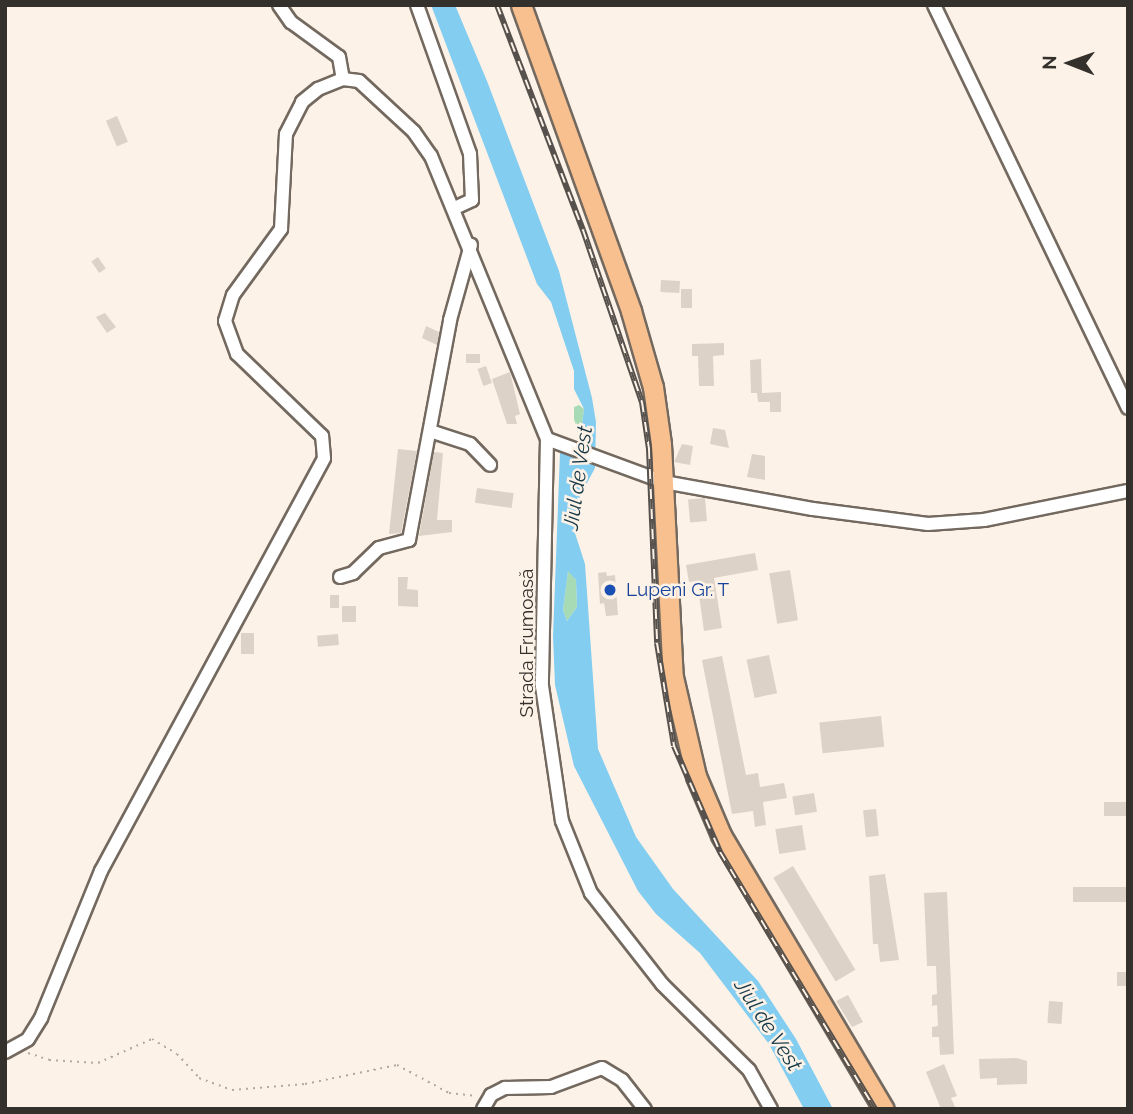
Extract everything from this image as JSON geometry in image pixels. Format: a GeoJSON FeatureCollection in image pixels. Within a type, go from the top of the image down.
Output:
{"type":"FeatureCollection","features":[{"type":"Feature","properties":{"kind":"main road"},"geometry":{"type":"LineString","coordinates":[[521,5],[644,355],[657,415],[664,482],[673,677],[696,776],[721,835],[884,1109]]}},
{"type":"Feature","properties":{"kind":"street"},"geometry":{"type":"LineString","coordinates":[[279,5],[291,22],[339,57],[343,79]]}},
{"type":"Feature","properties":{"kind":"street"},"geometry":{"type":"LineString","coordinates":[[417,5],[470,154],[472,200],[455,208]]}},
{"type":"Feature","properties":{"kind":"street"},"geometry":{"type":"LineString","coordinates":[[934,5],[1128,408]]}},
{"type":"Feature","properties":{"kind":"street"},"geometry":{"type":"LineString","coordinates":[[10,1050],[28,1039],[41,1018],[101,871],[324,458],[322,436],[237,354],[225,321],[233,295],[281,229],[284,146],[292,118],[318,89],[343,79],[359,81],[414,132],[431,156],[551,439],[664,482],[813,509],[928,524],[985,520],[1128,491]]}},
{"type":"Feature","properties":{"kind":"street"},"geometry":{"type":"LineString","coordinates":[[340,577],[353,573],[379,548],[408,540],[450,320],[471,245]]}},
{"type":"Feature","properties":{"kind":"street"},"geometry":{"type":"LineString","coordinates":[[430,431],[470,444],[490,465]]}},
{"type":"Feature","properties":{"kind":"street","name":"Strada Frumoasă"},"geometry":{"type":"LineString","coordinates":[[551,439],[542,685],[550,760],[572,851],[591,893],[662,984],[755,1077],[771,1109]]}},
{"type":"Feature","properties":{"kind":"street"},"geometry":{"type":"LineString","coordinates":[[483,1109],[491,1095],[521,1085],[551,1087],[602,1068],[622,1080],[645,1109]]}},
{"type":"Feature","properties":{"kind":"path"},"geometry":{"type":"LineString","coordinates":[[10,1050],[48,1060],[98,1063],[152,1039],[177,1054],[199,1078],[232,1090],[274,1089],[397,1065],[449,1093],[491,1095]]}},
{"type":"Feature","properties":{"kind":"green space"},"geometry":{"type":"Polygon","coordinates":[[[579,405],[584,409],[580,440],[574,419],[574,407],[579,405]]]}},
{"type":"Feature","properties":{"kind":"green space"},"geometry":{"type":"Polygon","coordinates":[[[568,570],[576,580],[577,607],[567,621],[563,610],[568,570]]]}},
{"type":"Feature","properties":{"kind":"water","name":"Jiul de Vest"},"geometry":{"type":"Polygon","coordinates":[[[431,5],[455,5],[487,81],[559,271],[592,398],[596,422],[595,468],[580,496],[574,530],[585,564],[598,749],[636,837],[673,889],[758,981],[796,1039],[833,1109],[804,1109],[769,1044],[700,953],[656,914],[638,891],[574,766],[555,685],[553,636],[560,453],[580,440],[584,409],[574,389],[574,371],[551,302],[537,284],[431,5]],[[568,571],[563,610],[567,621],[577,607],[576,580],[568,571]]]}},
{"type":"Feature","properties":{"kind":"building"},"geometry":{"type":"Polygon","coordinates":[[[117,116],[128,142],[117,146],[106,121],[117,116]]]}},
{"type":"Feature","properties":{"kind":"building"},"geometry":{"type":"Polygon","coordinates":[[[98,257],[106,269],[99,273],[91,261],[98,257]]]}},
{"type":"Feature","properties":{"kind":"building"},"geometry":{"type":"Polygon","coordinates":[[[661,280],[680,281],[679,293],[660,292],[661,280]]]}},
{"type":"Feature","properties":{"kind":"building"},"geometry":{"type":"Polygon","coordinates":[[[681,289],[692,289],[692,308],[681,308],[681,289]]]}},
{"type":"Feature","properties":{"kind":"building"},"geometry":{"type":"Polygon","coordinates":[[[105,313],[116,327],[107,333],[96,317],[105,313]]]}},
{"type":"Feature","properties":{"kind":"building"},"geometry":{"type":"Polygon","coordinates":[[[426,326],[439,332],[437,345],[422,338],[426,326]]]}},
{"type":"Feature","properties":{"kind":"building"},"geometry":{"type":"Polygon","coordinates":[[[724,343],[724,355],[713,356],[714,386],[699,386],[698,356],[692,356],[692,344],[724,343]]]}},
{"type":"Feature","properties":{"kind":"building"},"geometry":{"type":"Polygon","coordinates":[[[466,354],[480,354],[480,363],[466,363],[466,354]]]}},
{"type":"Feature","properties":{"kind":"building"},"geometry":{"type":"Polygon","coordinates":[[[761,359],[762,393],[781,392],[781,412],[770,412],[770,402],[758,402],[757,393],[751,393],[750,360],[761,359]]]}},
{"type":"Feature","properties":{"kind":"building"},"geometry":{"type":"Polygon","coordinates":[[[486,366],[492,383],[483,386],[477,369],[486,366]]]}},
{"type":"Feature","properties":{"kind":"building"},"geometry":{"type":"Polygon","coordinates":[[[510,372],[520,414],[515,416],[517,424],[507,424],[492,379],[510,372]]]}},
{"type":"Feature","properties":{"kind":"building"},"geometry":{"type":"Polygon","coordinates":[[[713,428],[725,430],[729,448],[710,444],[713,428]]]}},
{"type":"Feature","properties":{"kind":"building"},"geometry":{"type":"Polygon","coordinates":[[[682,444],[693,446],[690,465],[674,462],[682,444]]]}},
{"type":"Feature","properties":{"kind":"building"},"geometry":{"type":"Polygon","coordinates":[[[398,449],[417,451],[401,533],[389,534],[398,449]]]}},
{"type":"Feature","properties":{"kind":"building"},"geometry":{"type":"Polygon","coordinates":[[[434,452],[443,453],[437,520],[452,520],[452,532],[419,536],[434,452]]]}},
{"type":"Feature","properties":{"kind":"building"},"geometry":{"type":"Polygon","coordinates":[[[752,454],[765,456],[765,480],[747,477],[752,454]]]}},
{"type":"Feature","properties":{"kind":"building"},"geometry":{"type":"Polygon","coordinates":[[[477,488],[514,493],[512,508],[475,503],[477,488]]]}},
{"type":"Feature","properties":{"kind":"building"},"geometry":{"type":"Polygon","coordinates":[[[705,498],[707,521],[690,522],[688,499],[705,498]]]}},
{"type":"Feature","properties":{"kind":"building"},"geometry":{"type":"Polygon","coordinates":[[[755,553],[758,570],[714,578],[722,628],[704,631],[697,581],[689,582],[686,565],[755,553]]]}},
{"type":"Feature","properties":{"kind":"building"},"geometry":{"type":"Polygon","coordinates":[[[790,570],[798,620],[777,624],[769,573],[790,570]]]}},
{"type":"Feature","properties":{"kind":"building"},"geometry":{"type":"Polygon","coordinates":[[[606,572],[607,576],[615,575],[618,615],[606,616],[604,603],[600,604],[598,573],[606,572]]]}},
{"type":"Feature","properties":{"kind":"building"},"geometry":{"type":"Polygon","coordinates":[[[398,577],[408,577],[407,589],[418,590],[418,607],[398,606],[398,577]]]}},
{"type":"Feature","properties":{"kind":"building"},"geometry":{"type":"Polygon","coordinates":[[[330,595],[339,595],[339,608],[330,608],[330,595]]]}},
{"type":"Feature","properties":{"kind":"building"},"geometry":{"type":"Polygon","coordinates":[[[342,606],[356,606],[356,622],[342,622],[342,606]]]}},
{"type":"Feature","properties":{"kind":"building"},"geometry":{"type":"Polygon","coordinates":[[[241,633],[254,633],[254,654],[241,654],[241,633]]]}},
{"type":"Feature","properties":{"kind":"building"},"geometry":{"type":"Polygon","coordinates":[[[338,634],[339,645],[318,647],[317,636],[338,634]]]}},
{"type":"Feature","properties":{"kind":"building"},"geometry":{"type":"Polygon","coordinates":[[[769,655],[777,693],[755,698],[747,660],[769,655]]]}},
{"type":"Feature","properties":{"kind":"building"},"geometry":{"type":"Polygon","coordinates":[[[722,656],[746,775],[758,773],[760,787],[784,783],[787,798],[763,802],[766,825],[755,827],[753,811],[732,814],[702,660],[722,656]]]}},
{"type":"Feature","properties":{"kind":"building"},"geometry":{"type":"Polygon","coordinates":[[[881,716],[884,747],[823,753],[819,722],[881,716]]]}},
{"type":"Feature","properties":{"kind":"building"},"geometry":{"type":"Polygon","coordinates":[[[814,793],[817,812],[795,815],[792,796],[814,793]]]}},
{"type":"Feature","properties":{"kind":"building"},"geometry":{"type":"Polygon","coordinates":[[[1104,802],[1128,802],[1128,816],[1104,816],[1104,802]]]}},
{"type":"Feature","properties":{"kind":"building"},"geometry":{"type":"Polygon","coordinates":[[[876,809],[879,836],[866,837],[863,810],[876,809]]]}},
{"type":"Feature","properties":{"kind":"building"},"geometry":{"type":"Polygon","coordinates":[[[802,825],[806,850],[779,854],[775,829],[802,825]]]}},
{"type":"Feature","properties":{"kind":"building"},"geometry":{"type":"Polygon","coordinates":[[[793,866],[855,970],[836,982],[773,878],[793,866]]]}},
{"type":"Feature","properties":{"kind":"building"},"geometry":{"type":"Polygon","coordinates":[[[885,874],[899,960],[880,962],[878,944],[873,944],[869,876],[885,874]]]}},
{"type":"Feature","properties":{"kind":"building"},"geometry":{"type":"Polygon","coordinates":[[[1073,887],[1128,887],[1128,902],[1073,902],[1073,887]]]}},
{"type":"Feature","properties":{"kind":"building"},"geometry":{"type":"Polygon","coordinates":[[[947,892],[954,1054],[940,1055],[939,1037],[932,1037],[932,1027],[938,1026],[937,1005],[932,1006],[932,995],[937,994],[936,966],[927,966],[924,893],[947,892]]]}},
{"type":"Feature","properties":{"kind":"building"},"geometry":{"type":"Polygon","coordinates":[[[1117,972],[1128,972],[1128,986],[1117,986],[1117,972]]]}},
{"type":"Feature","properties":{"kind":"building"},"geometry":{"type":"Polygon","coordinates":[[[848,995],[863,1022],[852,1027],[836,1001],[848,995]]]}},
{"type":"Feature","properties":{"kind":"building"},"geometry":{"type":"Polygon","coordinates":[[[1049,1001],[1063,1002],[1061,1024],[1047,1023],[1049,1001]]]}},
{"type":"Feature","properties":{"kind":"building"},"geometry":{"type":"Polygon","coordinates":[[[1017,1058],[1027,1061],[1027,1084],[997,1085],[997,1078],[980,1079],[979,1059],[1017,1058]]]}},
{"type":"Feature","properties":{"kind":"building"},"geometry":{"type":"Polygon","coordinates":[[[944,1064],[957,1096],[951,1098],[956,1109],[941,1109],[926,1072],[944,1064]]]}},
{"type":"Feature","properties":{"kind":"railway"},"geometry":{"type":"LineString","coordinates":[[497,5],[583,230],[642,402],[649,449],[657,643],[674,746],[720,852],[875,1109]]}},
{"type":"Feature","properties":{"kind":"place","name":"Lupeni Gr. T"},"geometry":{"type":"Point","coordinates":[610,590]}}]}
